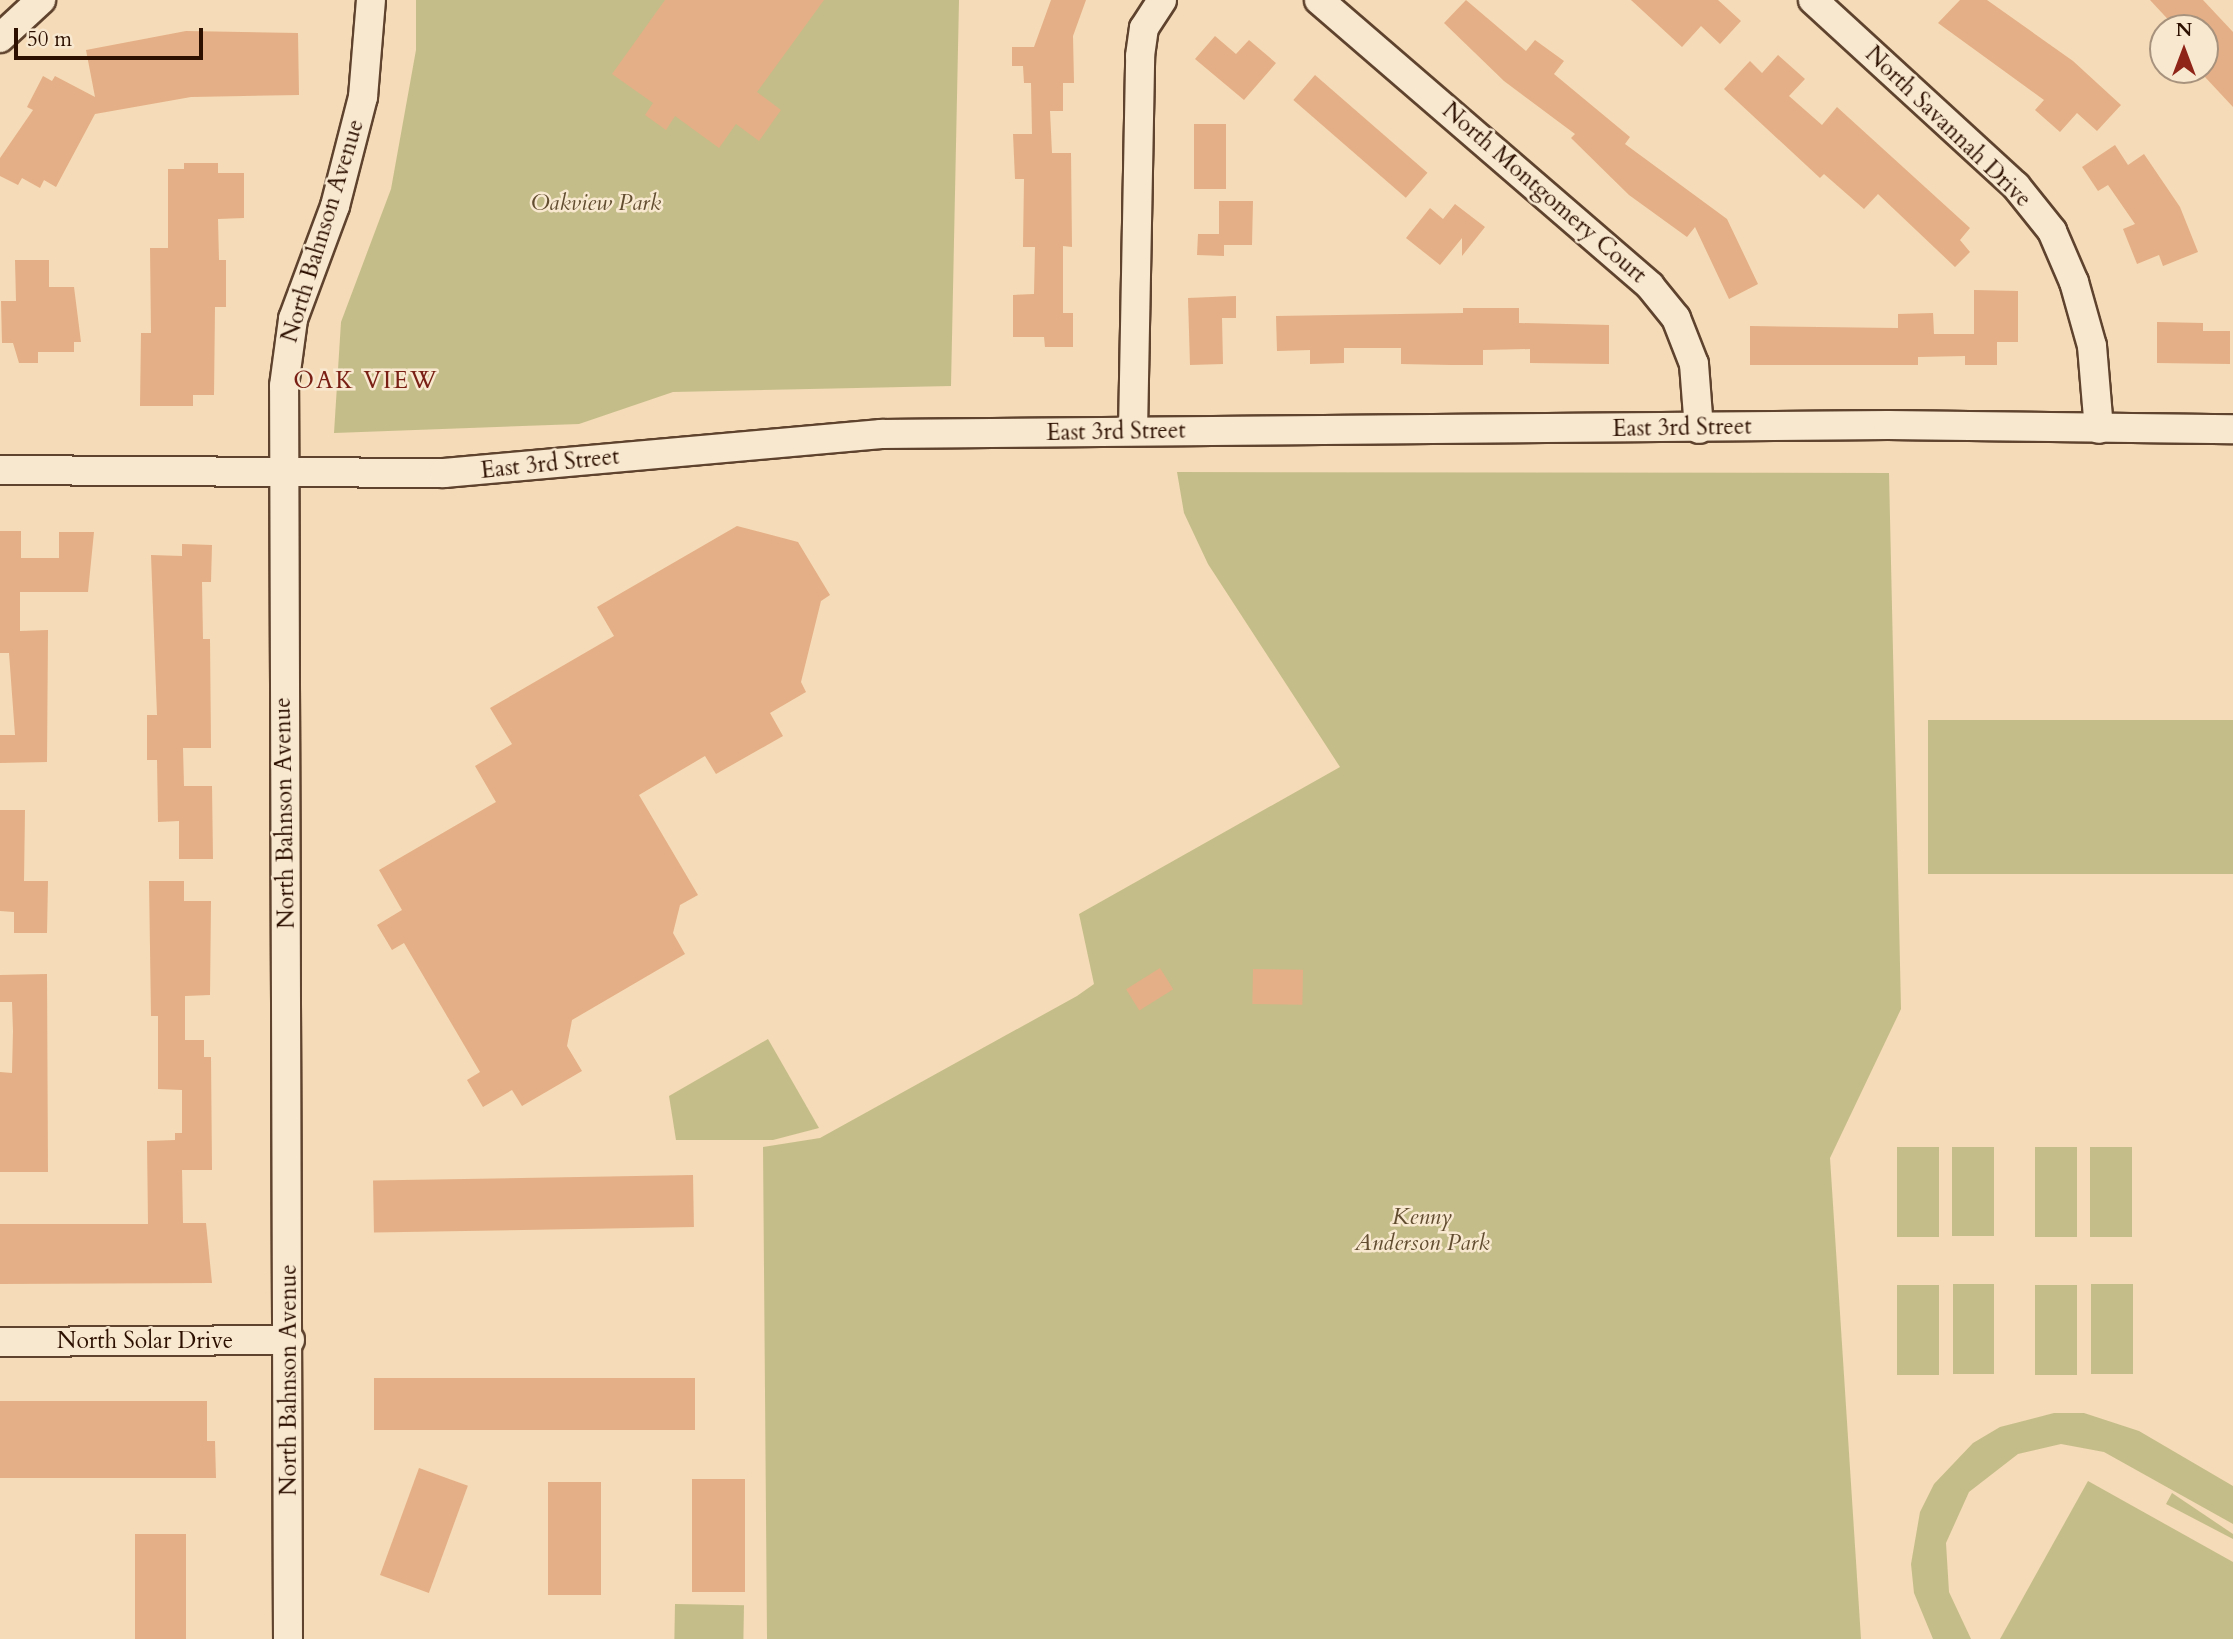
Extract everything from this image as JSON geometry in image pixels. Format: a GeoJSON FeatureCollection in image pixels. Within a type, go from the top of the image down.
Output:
{"type":"FeatureCollection","features":[{"type":"Feature","properties":{"kind":"street"},"geometry":{"type":"LineString","coordinates":[[0,38],[41,0]]}},
{"type":"Feature","properties":{"kind":"street","name":"North Bahnson Avenue"},"geometry":{"type":"LineString","coordinates":[[288,1639],[290,1340],[281,473],[287,350],[335,206],[363,97],[370,63],[370,0]]}},
{"type":"Feature","properties":{"kind":"street"},"geometry":{"type":"LineString","coordinates":[[1133,431],[1140,55],[1144,28],[1162,0]]}},
{"type":"Feature","properties":{"kind":"street","name":"North Montgomery Court"},"geometry":{"type":"LineString","coordinates":[[1319,0],[1650,286],[1676,318],[1694,364],[1699,429]]}},
{"type":"Feature","properties":{"kind":"street","name":"North Savannah Drive"},"geometry":{"type":"LineString","coordinates":[[1813,0],[2016,186],[2052,231],[2074,282],[2092,346],[2099,429]]}},
{"type":"Feature","properties":{"kind":"street","name":"East 3rd Street"},"geometry":{"type":"LineString","coordinates":[[0,470],[281,473],[523,469],[695,447],[881,434],[2233,429]]}},
{"type":"Feature","properties":{"kind":"street","name":"North Solar Drive"},"geometry":{"type":"LineString","coordinates":[[0,1342],[290,1340]]}},
{"type":"Feature","properties":{"kind":"green space","name":"Oakview Park"},"geometry":{"type":"Polygon","coordinates":[[[416,0],[959,0],[951,386],[673,392],[579,424],[334,433],[341,322],[391,189],[416,50],[416,0]]]}},
{"type":"Feature","properties":{"kind":"green space","name":"Kenny Anderson Park"},"geometry":{"type":"Polygon","coordinates":[[[1177,472],[1889,473],[1901,1009],[1830,1158],[1861,1639],[767,1639],[763,1147],[820,1138],[1077,996],[1094,984],[1079,914],[1340,767],[1208,564],[1184,513],[1177,472]]]}},
{"type":"Feature","properties":{"kind":"green space"},"geometry":{"type":"Polygon","coordinates":[[[1928,720],[2233,720],[2233,874],[1928,874],[1928,720]]]}},
{"type":"Feature","properties":{"kind":"green space"},"geometry":{"type":"Polygon","coordinates":[[[768,1039],[819,1128],[773,1140],[676,1140],[669,1096],[768,1039]]]}},
{"type":"Feature","properties":{"kind":"green space"},"geometry":{"type":"Polygon","coordinates":[[[1897,1147],[1939,1147],[1939,1237],[1897,1237],[1897,1147]]]}},
{"type":"Feature","properties":{"kind":"green space"},"geometry":{"type":"Polygon","coordinates":[[[1952,1147],[1994,1147],[1994,1236],[1952,1236],[1952,1147]]]}},
{"type":"Feature","properties":{"kind":"green space"},"geometry":{"type":"Polygon","coordinates":[[[2035,1147],[2077,1147],[2077,1237],[2035,1237],[2035,1147]]]}},
{"type":"Feature","properties":{"kind":"green space"},"geometry":{"type":"Polygon","coordinates":[[[2090,1147],[2132,1147],[2132,1237],[2090,1237],[2090,1147]]]}},
{"type":"Feature","properties":{"kind":"green space"},"geometry":{"type":"Polygon","coordinates":[[[1953,1284],[1994,1284],[1994,1374],[1953,1374],[1953,1284]]]}},
{"type":"Feature","properties":{"kind":"green space"},"geometry":{"type":"Polygon","coordinates":[[[2091,1284],[2133,1284],[2133,1374],[2091,1374],[2091,1284]]]}},
{"type":"Feature","properties":{"kind":"green space"},"geometry":{"type":"Polygon","coordinates":[[[1897,1285],[1939,1285],[1939,1375],[1897,1375],[1897,1285]]]}},
{"type":"Feature","properties":{"kind":"green space"},"geometry":{"type":"Polygon","coordinates":[[[2035,1285],[2077,1285],[2077,1375],[2035,1375],[2035,1285]]]}},
{"type":"Feature","properties":{"kind":"green space"},"geometry":{"type":"Polygon","coordinates":[[[2054,1413],[2084,1413],[2139,1431],[2233,1486],[2233,1524],[2104,1452],[2061,1444],[2018,1454],[1969,1492],[1946,1543],[1949,1592],[1971,1639],[1933,1639],[1914,1593],[1911,1564],[1920,1512],[1934,1484],[1973,1443],[2000,1427],[2054,1413]]]}},
{"type":"Feature","properties":{"kind":"green space"},"geometry":{"type":"Polygon","coordinates":[[[2088,1481],[2233,1562],[2233,1639],[2000,1639],[2088,1481]]]}},
{"type":"Feature","properties":{"kind":"green space"},"geometry":{"type":"Polygon","coordinates":[[[2172,1493],[2233,1534],[2233,1539],[2166,1504],[2172,1493]]]}},
{"type":"Feature","properties":{"kind":"green space"},"geometry":{"type":"Polygon","coordinates":[[[675,1604],[744,1605],[743,1639],[674,1639],[675,1604]]]}},
{"type":"Feature","properties":{"kind":"building"},"geometry":{"type":"Polygon","coordinates":[[[665,0],[824,0],[757,92],[781,110],[759,141],[736,124],[719,148],[675,116],[666,130],[645,115],[653,103],[612,74],[665,0]]]}},
{"type":"Feature","properties":{"kind":"building"},"geometry":{"type":"Polygon","coordinates":[[[1051,0],[1086,0],[1073,36],[1074,83],[1063,83],[1063,111],[1050,111],[1052,153],[1071,153],[1072,247],[1063,246],[1063,313],[1073,313],[1073,347],[1045,347],[1044,337],[1013,337],[1013,295],[1034,294],[1035,247],[1023,247],[1024,179],[1015,179],[1013,134],[1032,134],[1031,83],[1024,83],[1023,66],[1012,66],[1012,47],[1034,47],[1051,0]]]}},
{"type":"Feature","properties":{"kind":"building"},"geometry":{"type":"Polygon","coordinates":[[[1466,0],[1526,51],[1535,40],[1564,61],[1554,74],[1630,137],[1625,144],[1727,219],[1758,284],[1729,299],[1695,227],[1687,237],[1629,195],[1571,138],[1575,134],[1504,81],[1444,23],[1466,0]]]}},
{"type":"Feature","properties":{"kind":"building"},"geometry":{"type":"Polygon","coordinates":[[[1631,0],[1718,0],[1741,21],[1720,44],[1701,26],[1682,47],[1631,0]]]}},
{"type":"Feature","properties":{"kind":"building"},"geometry":{"type":"Polygon","coordinates":[[[1960,0],[1987,0],[2073,61],[2121,105],[2097,131],[2077,113],[2060,132],[2035,110],[2044,100],[1938,23],[1960,0]]]}},
{"type":"Feature","properties":{"kind":"building"},"geometry":{"type":"Polygon","coordinates":[[[2150,0],[2203,0],[2216,14],[2163,14],[2150,0]]]}},
{"type":"Feature","properties":{"kind":"building"},"geometry":{"type":"Polygon","coordinates":[[[2219,17],[2233,32],[2233,107],[2212,84],[2219,84],[2219,17]]]}},
{"type":"Feature","properties":{"kind":"building"},"geometry":{"type":"Polygon","coordinates":[[[186,31],[298,33],[299,95],[191,97],[95,114],[56,187],[44,180],[40,188],[22,178],[18,185],[0,176],[0,158],[33,110],[27,107],[43,76],[52,81],[55,76],[95,97],[86,50],[186,31]]]}},
{"type":"Feature","properties":{"kind":"building"},"geometry":{"type":"Polygon","coordinates":[[[1215,36],[1236,54],[1249,40],[1276,63],[1244,100],[1195,59],[1215,36]]]}},
{"type":"Feature","properties":{"kind":"building"},"geometry":{"type":"Polygon","coordinates":[[[1778,55],[1805,79],[1789,96],[1822,125],[1837,107],[1970,228],[1960,240],[1970,252],[1955,267],[1878,194],[1864,209],[1824,174],[1820,178],[1724,89],[1750,61],[1762,73],[1778,55]]]}},
{"type":"Feature","properties":{"kind":"building"},"geometry":{"type":"Polygon","coordinates":[[[1315,75],[1427,173],[1406,198],[1293,100],[1315,75]]]}},
{"type":"Feature","properties":{"kind":"building"},"geometry":{"type":"Polygon","coordinates":[[[1194,124],[1226,124],[1226,189],[1194,189],[1194,124]]]}},
{"type":"Feature","properties":{"kind":"building"},"geometry":{"type":"Polygon","coordinates":[[[2115,145],[2128,165],[2144,154],[2180,207],[2198,252],[2163,266],[2159,255],[2137,264],[2123,229],[2135,224],[2108,185],[2098,191],[2082,167],[2115,145]]]}},
{"type":"Feature","properties":{"kind":"building"},"geometry":{"type":"Polygon","coordinates":[[[184,163],[218,163],[218,173],[244,173],[244,218],[218,219],[219,260],[226,260],[226,307],[215,307],[214,395],[193,395],[193,406],[140,406],[141,333],[151,333],[150,248],[168,248],[168,169],[184,169],[184,163]]]}},
{"type":"Feature","properties":{"kind":"building"},"geometry":{"type":"Polygon","coordinates":[[[1219,201],[1253,201],[1252,245],[1224,245],[1224,256],[1197,255],[1198,234],[1219,234],[1219,201]]]}},
{"type":"Feature","properties":{"kind":"building"},"geometry":{"type":"Polygon","coordinates":[[[1455,204],[1485,227],[1462,256],[1462,238],[1440,265],[1406,238],[1430,208],[1443,219],[1455,204]]]}},
{"type":"Feature","properties":{"kind":"building"},"geometry":{"type":"Polygon","coordinates":[[[15,260],[49,260],[49,287],[74,287],[81,342],[74,342],[74,352],[38,352],[38,363],[19,363],[13,343],[2,343],[1,301],[16,301],[15,260]]]}},
{"type":"Feature","properties":{"kind":"building"},"geometry":{"type":"Polygon","coordinates":[[[1974,290],[2018,291],[2018,342],[1997,342],[1997,365],[1965,365],[1965,356],[1918,357],[1918,365],[1750,365],[1750,326],[1898,328],[1898,314],[1933,313],[1934,334],[1974,334],[1974,290]]]}},
{"type":"Feature","properties":{"kind":"building"},"geometry":{"type":"Polygon","coordinates":[[[1236,296],[1236,318],[1222,318],[1223,364],[1190,365],[1188,298],[1236,296]]]}},
{"type":"Feature","properties":{"kind":"building"},"geometry":{"type":"Polygon","coordinates":[[[1463,308],[1519,308],[1519,323],[1609,325],[1609,364],[1530,363],[1530,349],[1483,350],[1483,365],[1401,364],[1401,348],[1344,348],[1344,363],[1310,364],[1310,350],[1277,351],[1276,316],[1463,313],[1463,308]]]}},
{"type":"Feature","properties":{"kind":"building"},"geometry":{"type":"Polygon","coordinates":[[[2157,322],[2203,323],[2203,331],[2230,331],[2230,364],[2157,363],[2157,322]]]}},
{"type":"Feature","properties":{"kind":"building"},"geometry":{"type":"Polygon","coordinates":[[[737,526],[798,542],[830,595],[821,601],[801,682],[806,692],[770,713],[783,736],[716,774],[705,756],[639,795],[698,895],[680,905],[673,933],[685,954],[572,1020],[567,1046],[582,1071],[522,1106],[512,1090],[483,1107],[467,1080],[480,1072],[404,943],[392,950],[377,925],[402,910],[379,870],[496,802],[475,766],[512,744],[490,708],[614,636],[597,607],[737,526]]]}},
{"type":"Feature","properties":{"kind":"building"},"geometry":{"type":"Polygon","coordinates":[[[0,531],[21,531],[21,558],[59,558],[59,532],[94,532],[88,592],[20,592],[20,631],[48,630],[47,762],[0,763],[0,735],[15,735],[9,653],[0,653],[0,531]]]}},
{"type":"Feature","properties":{"kind":"building"},"geometry":{"type":"Polygon","coordinates":[[[182,544],[212,545],[211,582],[202,582],[203,639],[210,639],[211,748],[183,748],[184,786],[212,786],[213,859],[179,859],[179,821],[158,822],[157,760],[147,760],[147,715],[157,715],[151,555],[182,556],[182,544]]]}},
{"type":"Feature","properties":{"kind":"building"},"geometry":{"type":"Polygon","coordinates":[[[0,810],[25,810],[24,881],[48,881],[47,933],[14,933],[14,912],[0,911],[0,810]]]}},
{"type":"Feature","properties":{"kind":"building"},"geometry":{"type":"Polygon","coordinates":[[[149,881],[184,881],[184,901],[211,901],[210,995],[185,996],[185,1040],[204,1040],[204,1057],[211,1057],[212,1170],[182,1170],[183,1223],[206,1223],[212,1283],[0,1284],[0,1224],[148,1224],[147,1141],[175,1140],[175,1133],[182,1133],[182,1090],[158,1089],[158,1016],[151,1016],[149,881]]]}},
{"type":"Feature","properties":{"kind":"building"},"geometry":{"type":"Polygon","coordinates":[[[1160,968],[1173,989],[1139,1010],[1126,989],[1160,968]]]}},
{"type":"Feature","properties":{"kind":"building"},"geometry":{"type":"Polygon","coordinates":[[[1253,969],[1303,970],[1302,1005],[1252,1004],[1253,969]]]}},
{"type":"Feature","properties":{"kind":"building"},"geometry":{"type":"Polygon","coordinates":[[[47,974],[48,1172],[0,1172],[0,1072],[12,1073],[13,1031],[12,1002],[0,1002],[0,975],[47,974]]]}},
{"type":"Feature","properties":{"kind":"building"},"geometry":{"type":"Polygon","coordinates":[[[693,1175],[694,1227],[374,1233],[373,1181],[693,1175]]]}},
{"type":"Feature","properties":{"kind":"building"},"geometry":{"type":"Polygon","coordinates":[[[374,1378],[695,1378],[695,1430],[374,1430],[374,1378]]]}},
{"type":"Feature","properties":{"kind":"building"},"geometry":{"type":"Polygon","coordinates":[[[0,1401],[207,1401],[207,1441],[215,1441],[216,1478],[0,1478],[0,1401]]]}},
{"type":"Feature","properties":{"kind":"building"},"geometry":{"type":"Polygon","coordinates":[[[419,1468],[468,1486],[429,1593],[380,1575],[419,1468]]]}},
{"type":"Feature","properties":{"kind":"building"},"geometry":{"type":"Polygon","coordinates":[[[692,1479],[745,1479],[745,1592],[692,1592],[692,1479]]]}},
{"type":"Feature","properties":{"kind":"building"},"geometry":{"type":"Polygon","coordinates":[[[548,1482],[601,1482],[601,1595],[548,1595],[548,1482]]]}},
{"type":"Feature","properties":{"kind":"building"},"geometry":{"type":"Polygon","coordinates":[[[135,1534],[186,1534],[186,1639],[135,1639],[135,1534]]]}},
{"type":"Feature","properties":{"kind":"district","name":"OAK VIEW"},"geometry":{"type":"Point","coordinates":[366,381]}}]}
